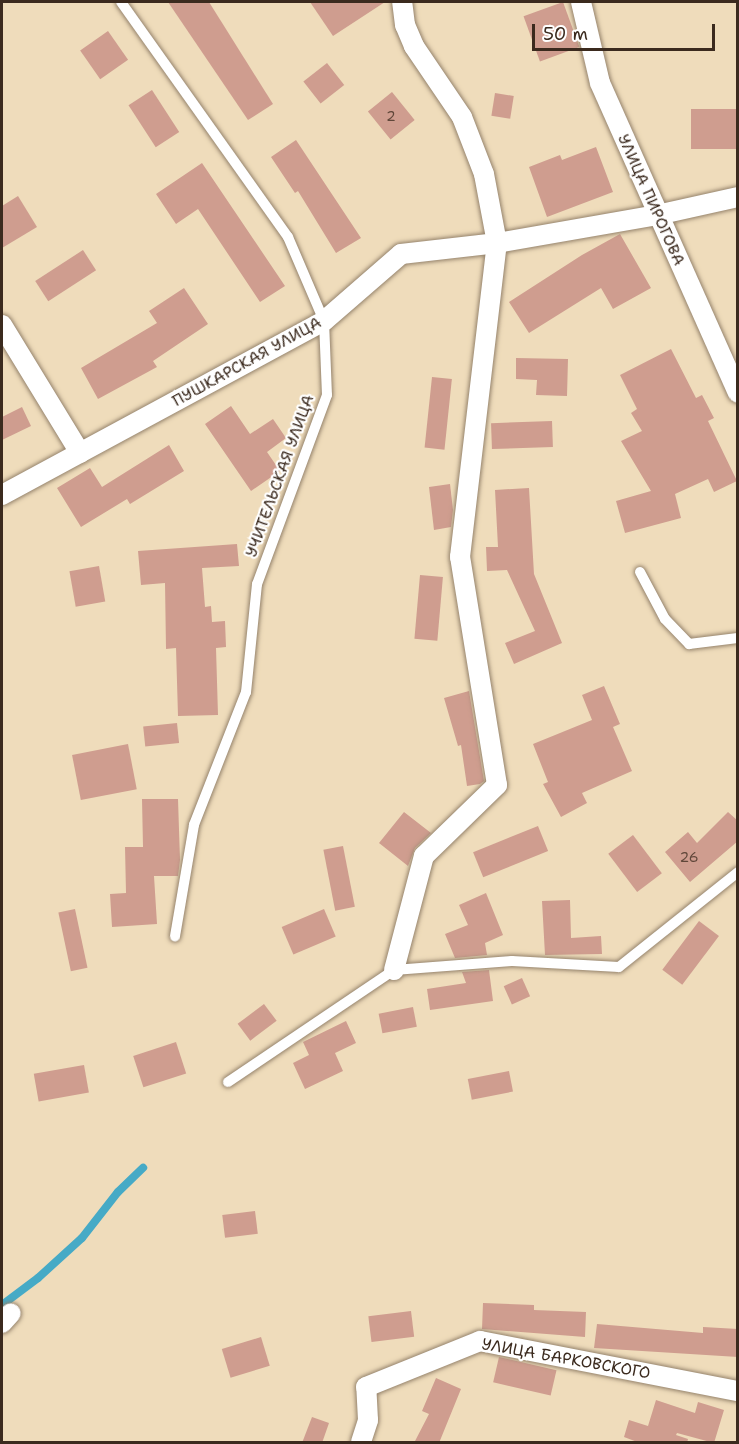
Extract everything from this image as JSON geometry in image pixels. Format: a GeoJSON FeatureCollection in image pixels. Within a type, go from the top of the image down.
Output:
{"type":"FeatureCollection","features":[{"type":"Feature","properties":{"kind":"street"},"geometry":{"type":"LineString","coordinates":[[394,970],[424,856],[497,785],[460,557],[497,243],[484,174],[462,117],[414,46],[405,25],[402,2]]}},
{"type":"Feature","properties":{"kind":"street","name":"УЛИЦА ПИРОГОВА"},"geometry":{"type":"LineString","coordinates":[[581,2],[600,83],[738,393]]}},
{"type":"Feature","properties":{"kind":"street","name":"ПУШКАРСКАЯ УЛИЦА"},"geometry":{"type":"LineString","coordinates":[[2,495],[324,321],[401,254],[497,243],[657,215],[738,197]]}},
{"type":"Feature","properties":{"kind":"street"},"geometry":{"type":"LineString","coordinates":[[2,325],[80,453]]}},
{"type":"Feature","properties":{"kind":"street","name":"УЛИЦА БАРКОВСКОГО"},"geometry":{"type":"LineString","coordinates":[[361,1443],[368,1420],[366,1387],[480,1341],[738,1391]]}},
{"type":"Feature","properties":{"kind":"lane","name":"УЧИТЕЛЬСКАЯ УЛИЦА"},"geometry":{"type":"LineString","coordinates":[[121,2],[288,237],[324,321],[327,395],[257,584],[246,692],[194,825],[175,936]]}},
{"type":"Feature","properties":{"kind":"lane"},"geometry":{"type":"LineString","coordinates":[[640,572],[665,619],[689,644],[738,638]]}},
{"type":"Feature","properties":{"kind":"lane"},"geometry":{"type":"LineString","coordinates":[[228,1082],[394,970],[512,961],[619,967],[738,872]]}},
{"type":"Feature","properties":{"kind":"building"},"geometry":{"type":"Polygon","coordinates":[[[168,2],[209,2],[273,104],[248,120],[168,2]]]}},
{"type":"Feature","properties":{"kind":"building"},"geometry":{"type":"Polygon","coordinates":[[[310,2],[385,2],[333,36],[310,2]]]}},
{"type":"Feature","properties":{"kind":"building"},"geometry":{"type":"Polygon","coordinates":[[[563,2],[579,47],[540,61],[524,16],[563,2]]]}},
{"type":"Feature","properties":{"kind":"building"},"geometry":{"type":"Polygon","coordinates":[[[108,31],[128,60],[100,79],[80,51],[108,31]]]}},
{"type":"Feature","properties":{"kind":"building"},"geometry":{"type":"Polygon","coordinates":[[[327,63],[344,85],[321,104],[303,81],[327,63]]]}},
{"type":"Feature","properties":{"kind":"building"},"geometry":{"type":"Polygon","coordinates":[[[152,90],[179,132],[156,147],[129,105],[152,90]]]}},
{"type":"Feature","properties":{"kind":"building"},"geometry":{"type":"Polygon","coordinates":[[[392,92],[415,120],[391,139],[368,112],[392,92]]]}},
{"type":"Feature","properties":{"kind":"building"},"geometry":{"type":"Polygon","coordinates":[[[495,93],[514,96],[510,119],[491,116],[495,93]]]}},
{"type":"Feature","properties":{"kind":"building"},"geometry":{"type":"Polygon","coordinates":[[[691,109],[738,109],[738,149],[691,149],[691,109]]]}},
{"type":"Feature","properties":{"kind":"building"},"geometry":{"type":"Polygon","coordinates":[[[296,140],[361,238],[336,253],[298,191],[295,193],[271,157],[296,140]]]}},
{"type":"Feature","properties":{"kind":"building"},"geometry":{"type":"Polygon","coordinates":[[[596,147],[613,192],[547,217],[529,167],[560,155],[562,160],[596,147]]]}},
{"type":"Feature","properties":{"kind":"building"},"geometry":{"type":"Polygon","coordinates":[[[202,163],[285,286],[260,302],[198,209],[176,224],[156,194],[202,163]]]}},
{"type":"Feature","properties":{"kind":"building"},"geometry":{"type":"Polygon","coordinates":[[[18,196],[37,227],[2,248],[2,206],[18,196]]]}},
{"type":"Feature","properties":{"kind":"building"},"geometry":{"type":"Polygon","coordinates":[[[620,234],[651,288],[613,309],[601,288],[529,333],[509,302],[582,255],[620,234]]]}},
{"type":"Feature","properties":{"kind":"building"},"geometry":{"type":"Polygon","coordinates":[[[83,250],[96,270],[48,301],[35,281],[83,250]]]}},
{"type":"Feature","properties":{"kind":"building"},"geometry":{"type":"Polygon","coordinates":[[[184,288],[208,324],[153,361],[157,367],[98,399],[81,368],[157,323],[149,311],[184,288]]]}},
{"type":"Feature","properties":{"kind":"building"},"geometry":{"type":"Polygon","coordinates":[[[671,349],[696,398],[702,395],[714,418],[708,421],[737,481],[714,492],[708,479],[675,494],[681,518],[625,533],[616,501],[651,491],[621,441],[642,431],[631,413],[637,409],[620,375],[671,349]]]}},
{"type":"Feature","properties":{"kind":"building"},"geometry":{"type":"Polygon","coordinates":[[[516,358],[568,359],[567,396],[536,395],[537,380],[516,379],[516,358]]]}},
{"type":"Feature","properties":{"kind":"building"},"geometry":{"type":"Polygon","coordinates":[[[432,377],[452,379],[444,450],[425,448],[432,377]]]}},
{"type":"Feature","properties":{"kind":"building"},"geometry":{"type":"Polygon","coordinates":[[[231,406],[250,434],[273,419],[286,438],[267,452],[280,471],[251,491],[205,424],[231,406]]]}},
{"type":"Feature","properties":{"kind":"building"},"geometry":{"type":"Polygon","coordinates":[[[22,407],[31,426],[2,440],[2,417],[22,407]]]}},
{"type":"Feature","properties":{"kind":"building"},"geometry":{"type":"Polygon","coordinates":[[[552,421],[553,447],[492,449],[491,423],[552,421]]]}},
{"type":"Feature","properties":{"kind":"building"},"geometry":{"type":"Polygon","coordinates":[[[169,445],[184,471],[130,504],[127,499],[81,527],[57,488],[90,468],[102,487],[169,445]]]}},
{"type":"Feature","properties":{"kind":"building"},"geometry":{"type":"Polygon","coordinates":[[[450,484],[453,510],[451,527],[434,530],[429,487],[450,484]]]}},
{"type":"Feature","properties":{"kind":"building"},"geometry":{"type":"Polygon","coordinates":[[[529,488],[534,574],[562,643],[514,664],[505,643],[535,631],[507,570],[487,571],[486,547],[498,547],[495,490],[529,488]]]}},
{"type":"Feature","properties":{"kind":"building"},"geometry":{"type":"Polygon","coordinates":[[[237,544],[239,566],[202,568],[205,607],[211,606],[212,622],[225,621],[226,647],[216,648],[218,715],[178,716],[176,648],[166,649],[165,583],[141,585],[138,551],[237,544]]]}},
{"type":"Feature","properties":{"kind":"building"},"geometry":{"type":"Polygon","coordinates":[[[99,566],[105,601],[76,607],[69,571],[99,566]]]}},
{"type":"Feature","properties":{"kind":"building"},"geometry":{"type":"Polygon","coordinates":[[[420,575],[443,577],[437,641],[414,639],[420,575]]]}},
{"type":"Feature","properties":{"kind":"building"},"geometry":{"type":"Polygon","coordinates":[[[604,686],[620,724],[613,727],[632,771],[582,793],[587,803],[561,817],[543,784],[548,782],[533,744],[592,720],[582,695],[604,686]]]}},
{"type":"Feature","properties":{"kind":"building"},"geometry":{"type":"Polygon","coordinates":[[[469,691],[484,781],[467,786],[461,745],[458,746],[444,698],[469,691]]]}},
{"type":"Feature","properties":{"kind":"building"},"geometry":{"type":"Polygon","coordinates":[[[177,723],[179,743],[145,746],[143,727],[177,723]]]}},
{"type":"Feature","properties":{"kind":"building"},"geometry":{"type":"Polygon","coordinates":[[[128,744],[137,789],[81,800],[72,755],[128,744]]]}},
{"type":"Feature","properties":{"kind":"building"},"geometry":{"type":"Polygon","coordinates":[[[142,799],[178,799],[180,860],[178,876],[154,876],[157,924],[112,927],[110,894],[126,893],[125,847],[143,847],[142,799]]]}},
{"type":"Feature","properties":{"kind":"building"},"geometry":{"type":"Polygon","coordinates":[[[404,812],[431,833],[415,848],[408,866],[379,843],[404,812]]]}},
{"type":"Feature","properties":{"kind":"building"},"geometry":{"type":"Polygon","coordinates":[[[728,812],[738,821],[738,841],[690,882],[665,852],[688,832],[697,843],[728,812]]]}},
{"type":"Feature","properties":{"kind":"building"},"geometry":{"type":"Polygon","coordinates":[[[538,826],[548,851],[483,877],[473,852],[538,826]]]}},
{"type":"Feature","properties":{"kind":"building"},"geometry":{"type":"Polygon","coordinates":[[[633,835],[662,873],[637,892],[608,854],[633,835]]]}},
{"type":"Feature","properties":{"kind":"building"},"geometry":{"type":"Polygon","coordinates":[[[343,846],[355,907],[335,911],[323,850],[343,846]]]}},
{"type":"Feature","properties":{"kind":"building"},"geometry":{"type":"Polygon","coordinates":[[[486,893],[503,935],[485,943],[487,955],[455,958],[445,934],[468,925],[459,905],[486,893]]]}},
{"type":"Feature","properties":{"kind":"building"},"geometry":{"type":"Polygon","coordinates":[[[570,900],[571,938],[601,936],[602,954],[545,955],[542,901],[570,900]]]}},
{"type":"Feature","properties":{"kind":"building"},"geometry":{"type":"Polygon","coordinates":[[[75,909],[87,968],[71,971],[58,913],[75,909]]]}},
{"type":"Feature","properties":{"kind":"building"},"geometry":{"type":"Polygon","coordinates":[[[324,909],[336,937],[293,955],[282,927],[324,909]]]}},
{"type":"Feature","properties":{"kind":"building"},"geometry":{"type":"Polygon","coordinates":[[[699,921],[719,936],[682,985],[662,970],[699,921]]]}},
{"type":"Feature","properties":{"kind":"building"},"geometry":{"type":"Polygon","coordinates":[[[489,970],[493,1001],[430,1010],[427,989],[466,983],[462,972],[489,970]]]}},
{"type":"Feature","properties":{"kind":"building"},"geometry":{"type":"Polygon","coordinates":[[[522,978],[530,996],[512,1004],[504,986],[522,978]]]}},
{"type":"Feature","properties":{"kind":"building"},"geometry":{"type":"Polygon","coordinates":[[[264,1004],[277,1021],[250,1041],[238,1024],[264,1004]]]}},
{"type":"Feature","properties":{"kind":"building"},"geometry":{"type":"Polygon","coordinates":[[[413,1007],[417,1027],[382,1033],[379,1014],[413,1007]]]}},
{"type":"Feature","properties":{"kind":"building"},"geometry":{"type":"Polygon","coordinates":[[[346,1021],[356,1043],[335,1053],[343,1071],[305,1089],[293,1063],[309,1055],[303,1042],[346,1021]]]}},
{"type":"Feature","properties":{"kind":"building"},"geometry":{"type":"Polygon","coordinates":[[[176,1042],[186,1073],[143,1087],[133,1056],[176,1042]]]}},
{"type":"Feature","properties":{"kind":"building"},"geometry":{"type":"Polygon","coordinates":[[[84,1065],[89,1093],[39,1101],[34,1074],[84,1065]]]}},
{"type":"Feature","properties":{"kind":"building"},"geometry":{"type":"Polygon","coordinates":[[[509,1071],[513,1092],[472,1100],[468,1079],[509,1071]]]}},
{"type":"Feature","properties":{"kind":"building"},"geometry":{"type":"Polygon","coordinates":[[[255,1211],[258,1234],[225,1238],[222,1215],[255,1211]]]}},
{"type":"Feature","properties":{"kind":"building"},"geometry":{"type":"Polygon","coordinates":[[[483,1303],[534,1305],[534,1310],[586,1312],[585,1337],[482,1329],[483,1303]]]}},
{"type":"Feature","properties":{"kind":"building"},"geometry":{"type":"Polygon","coordinates":[[[411,1311],[414,1337],[371,1342],[368,1316],[411,1311]]]}},
{"type":"Feature","properties":{"kind":"building"},"geometry":{"type":"Polygon","coordinates":[[[597,1324],[703,1333],[703,1327],[738,1329],[738,1357],[594,1348],[597,1324]]]}},
{"type":"Feature","properties":{"kind":"building"},"geometry":{"type":"Polygon","coordinates":[[[261,1337],[270,1366],[231,1378],[222,1349],[261,1337]]]}},
{"type":"Feature","properties":{"kind":"building"},"geometry":{"type":"Polygon","coordinates":[[[499,1357],[556,1370],[551,1396],[493,1382],[499,1357]]]}},
{"type":"Feature","properties":{"kind":"building"},"geometry":{"type":"Polygon","coordinates":[[[436,1378],[461,1389],[439,1443],[414,1443],[429,1414],[422,1411],[436,1378]]]}},
{"type":"Feature","properties":{"kind":"building"},"geometry":{"type":"Polygon","coordinates":[[[656,1400],[695,1413],[698,1402],[724,1410],[714,1443],[677,1433],[676,1435],[688,1439],[687,1443],[640,1443],[624,1437],[629,1420],[648,1426],[656,1400]]]}},
{"type":"Feature","properties":{"kind":"building"},"geometry":{"type":"Polygon","coordinates":[[[312,1417],[329,1423],[322,1443],[302,1443],[312,1417]]]}},
{"type":"Feature","properties":{"kind":"waterway"},"geometry":{"type":"LineString","coordinates":[[2,1305],[38,1278],[82,1238],[118,1192],[143,1168]]}}]}
